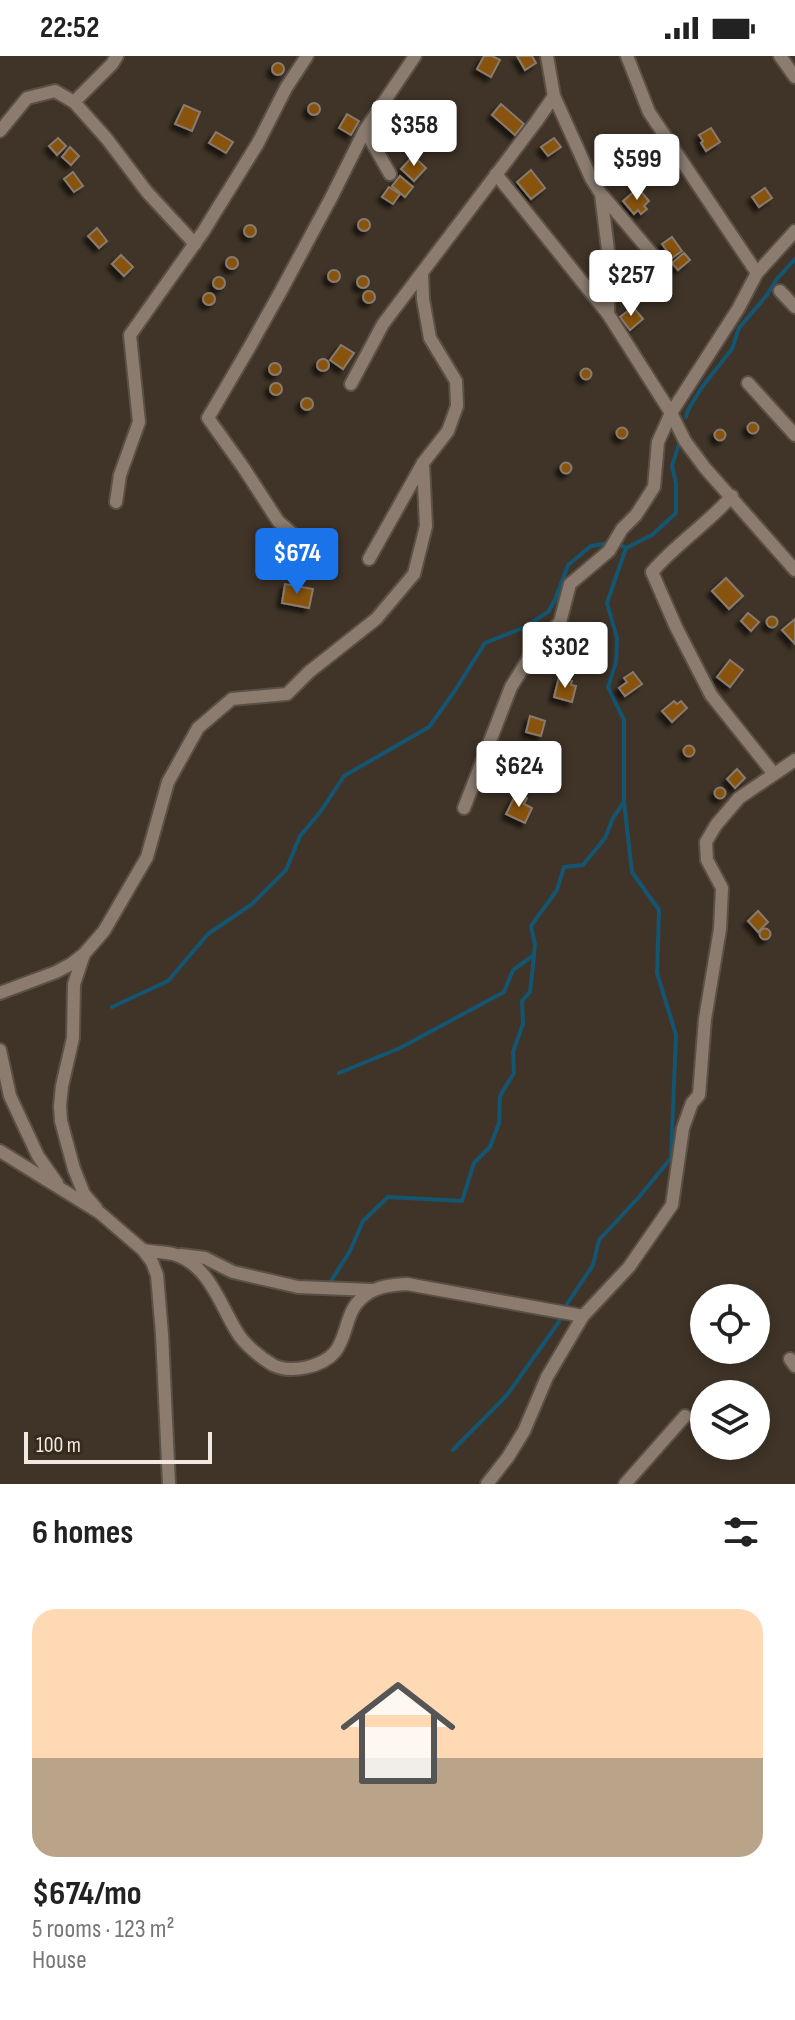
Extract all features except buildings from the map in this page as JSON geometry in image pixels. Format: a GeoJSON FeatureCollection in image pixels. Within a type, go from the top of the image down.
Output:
{"type":"FeatureCollection","features":[{"type":"Feature","properties":{"kind":"street"},"geometry":{"type":"LineString","coordinates":[[74,102],[117,56]]}},
{"type":"Feature","properties":{"kind":"street"},"geometry":{"type":"LineString","coordinates":[[116,502],[120,475],[139,422],[130,335],[195,244],[258,143],[286,88],[307,56]]}},
{"type":"Feature","properties":{"kind":"street"},"geometry":{"type":"LineString","coordinates":[[314,553],[278,521],[208,418],[275,301],[365,130],[415,56]]}},
{"type":"Feature","properties":{"kind":"street"},"geometry":{"type":"LineString","coordinates":[[547,56],[554,96],[591,178],[664,268]]}},
{"type":"Feature","properties":{"kind":"street"},"geometry":{"type":"LineString","coordinates":[[627,56],[649,112],[757,273]]}},
{"type":"Feature","properties":{"kind":"street"},"geometry":{"type":"LineString","coordinates":[[780,56],[795,77]]}},
{"type":"Feature","properties":{"kind":"street"},"geometry":{"type":"LineString","coordinates":[[0,131],[27,98],[55,91],[74,102],[147,192],[195,244]]}},
{"type":"Feature","properties":{"kind":"street"},"geometry":{"type":"LineString","coordinates":[[351,384],[383,324],[554,96]]}},
{"type":"Feature","properties":{"kind":"street"},"geometry":{"type":"LineString","coordinates":[[365,130],[390,174]]}},
{"type":"Feature","properties":{"kind":"street"},"geometry":{"type":"LineString","coordinates":[[496,174],[608,314],[671,413],[685,441],[705,468],[795,570]]}},
{"type":"Feature","properties":{"kind":"street"},"geometry":{"type":"LineString","coordinates":[[601,194],[609,258],[608,314]]}},
{"type":"Feature","properties":{"kind":"street"},"geometry":{"type":"LineString","coordinates":[[464,808],[511,687],[535,648],[560,622],[570,584],[609,551],[654,487],[658,442],[671,413],[738,309],[757,273],[795,231]]}},
{"type":"Feature","properties":{"kind":"street"},"geometry":{"type":"LineString","coordinates":[[369,559],[423,463],[448,431],[457,406],[456,381],[430,338],[422,273]]}},
{"type":"Feature","properties":{"kind":"street"},"geometry":{"type":"LineString","coordinates":[[780,291],[795,307]]}},
{"type":"Feature","properties":{"kind":"street"},"geometry":{"type":"LineString","coordinates":[[748,383],[795,435]]}},
{"type":"Feature","properties":{"kind":"street"},"geometry":{"type":"LineString","coordinates":[[0,993],[56,972],[84,954],[104,931],[147,857],[168,782],[198,728],[232,699],[287,694],[309,672],[376,619],[414,574],[426,526],[423,463]]}},
{"type":"Feature","properties":{"kind":"street"},"geometry":{"type":"LineString","coordinates":[[732,496],[652,572],[711,695],[774,774]]}},
{"type":"Feature","properties":{"kind":"street"},"geometry":{"type":"LineString","coordinates":[[487,1484],[524,1431],[547,1377],[583,1316],[629,1267],[672,1205],[683,1128],[692,1103],[699,1095],[705,1019],[720,929],[722,888],[707,860],[706,842],[739,798],[795,760]]}},
{"type":"Feature","properties":{"kind":"street"},"geometry":{"type":"LineString","coordinates":[[84,954],[74,984],[73,1038],[60,1106],[64,1133],[81,1187],[100,1213]]}},
{"type":"Feature","properties":{"kind":"street"},"geometry":{"type":"LineString","coordinates":[[0,1050],[10,1096],[38,1156],[61,1189]]}},
{"type":"Feature","properties":{"kind":"street"},"geometry":{"type":"LineString","coordinates":[[0,1151],[100,1213],[143,1250],[152,1262],[157,1275],[162,1334],[169,1484]]}},
{"type":"Feature","properties":{"kind":"street"},"geometry":{"type":"LineString","coordinates":[[143,1250],[205,1258],[233,1272],[298,1287],[372,1290]]}},
{"type":"Feature","properties":{"kind":"street"},"geometry":{"type":"LineString","coordinates":[[176,1255],[206,1276],[240,1337],[275,1366],[301,1369],[323,1362],[336,1351],[351,1310],[361,1298],[385,1285],[407,1284],[583,1316]]}},
{"type":"Feature","properties":{"kind":"street"},"geometry":{"type":"LineString","coordinates":[[625,1484],[685,1416]]}},
{"type":"Feature","properties":{"kind":"waterway"},"geometry":{"type":"LineString","coordinates":[[686,417],[702,387],[732,349],[739,328],[795,259]]}},
{"type":"Feature","properties":{"kind":"waterway"},"geometry":{"type":"LineString","coordinates":[[618,544],[626,548],[652,535],[676,513],[676,483],[672,466],[679,444]]}},
{"type":"Feature","properties":{"kind":"waterway"},"geometry":{"type":"LineString","coordinates":[[112,1007],[168,981],[208,934],[252,904],[286,870],[300,836],[344,776],[429,727],[485,643],[525,627],[548,612],[568,565],[591,546],[610,543]]}},
{"type":"Feature","properties":{"kind":"waterway"},"geometry":{"type":"LineString","coordinates":[[331,1281],[350,1251],[363,1221],[388,1197],[462,1201],[474,1163],[490,1147],[499,1123],[500,1096],[514,1073],[513,1052],[523,1024],[522,1001],[530,992],[535,945],[531,926],[557,890],[564,867],[583,865],[605,838],[624,802],[624,720],[608,687],[616,662],[617,638],[607,603],[626,548]]}},
{"type":"Feature","properties":{"kind":"waterway"},"geometry":{"type":"LineString","coordinates":[[567,1304],[593,1265],[599,1240],[671,1158],[676,1035],[657,973],[659,910],[632,872],[624,802]]}},
{"type":"Feature","properties":{"kind":"waterway"},"geometry":{"type":"LineString","coordinates":[[339,1073],[400,1048],[504,992],[513,970],[534,955]]}},
{"type":"Feature","properties":{"kind":"waterway"},"geometry":{"type":"LineString","coordinates":[[453,1450],[507,1395],[561,1319]]}}]}
